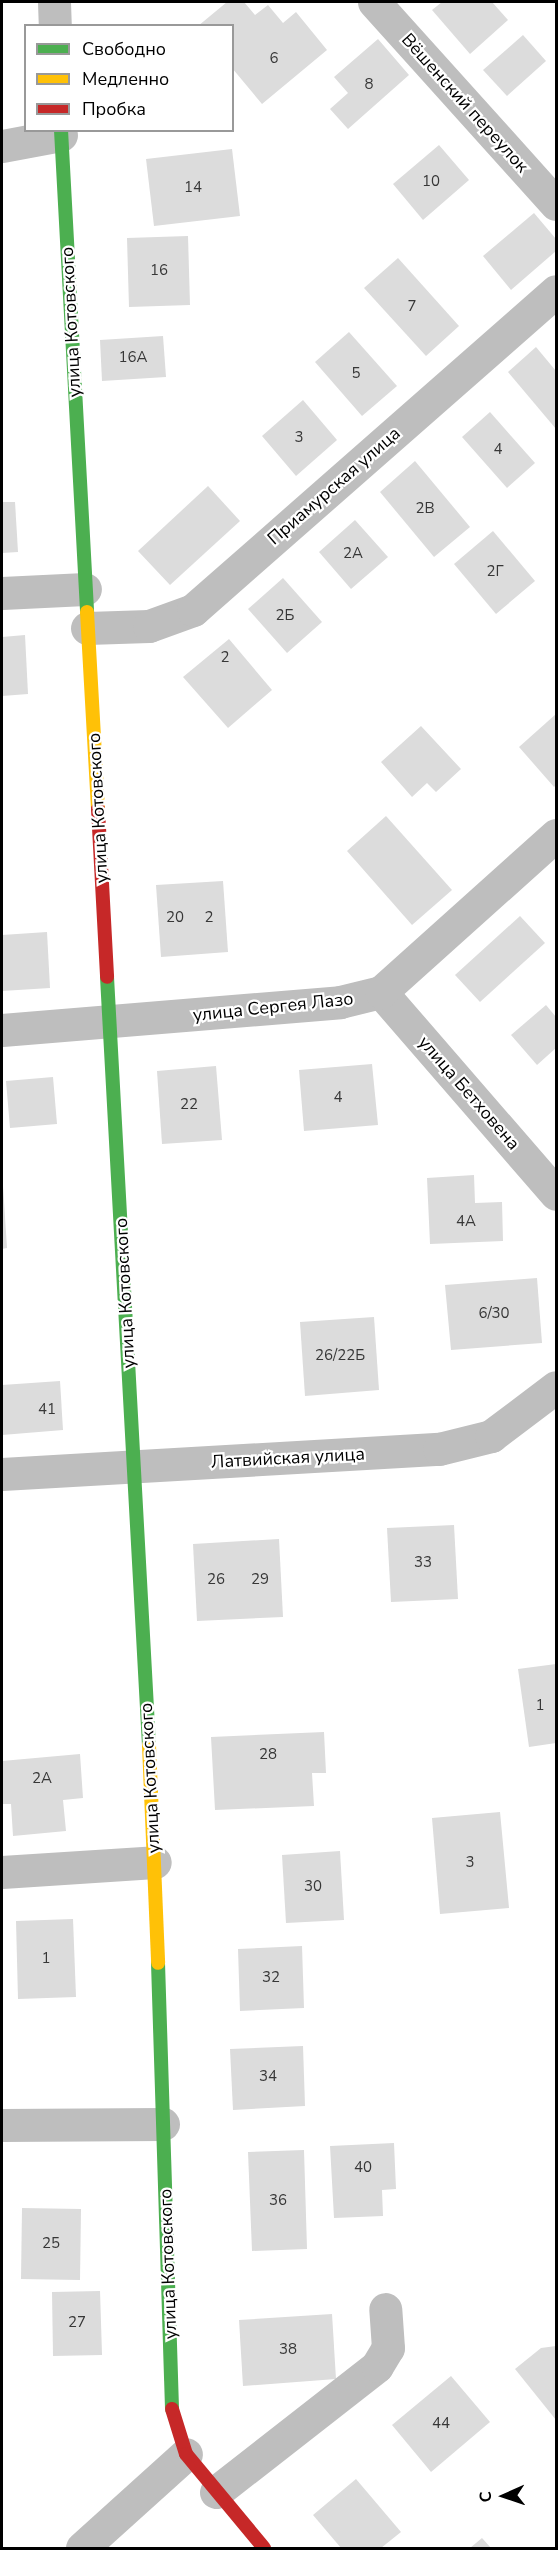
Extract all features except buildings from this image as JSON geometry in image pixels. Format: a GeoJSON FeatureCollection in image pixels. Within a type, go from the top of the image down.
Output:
{"type":"FeatureCollection","features":[{"type":"Feature","properties":{"kind":"street"},"geometry":{"type":"LineString","coordinates":[[54,2],[55,24]]}},
{"type":"Feature","properties":{"kind":"street","name":"Вёшенский переулок"},"geometry":{"type":"LineString","coordinates":[[374,2],[556,204]]}},
{"type":"Feature","properties":{"kind":"street"},"geometry":{"type":"LineString","coordinates":[[2,146],[61,133]]}},
{"type":"Feature","properties":{"kind":"street","name":"улица Котовского"},"geometry":{"type":"LineString","coordinates":[[61,133],[135,1467],[154,1862],[172,2408],[186,2454],[264,2548]]}},
{"type":"Feature","properties":{"kind":"street","name":"Приамурская улица"},"geometry":{"type":"LineString","coordinates":[[87,628],[149,626],[193,610],[556,291]]}},
{"type":"Feature","properties":{"kind":"street"},"geometry":{"type":"LineString","coordinates":[[2,592],[85,589]]}},
{"type":"Feature","properties":{"kind":"street","name":"улица Сергея Лазо"},"geometry":{"type":"LineString","coordinates":[[2,1030],[110,1023],[340,1002],[381,992],[556,835]]}},
{"type":"Feature","properties":{"kind":"street","name":"улица Бетховена"},"geometry":{"type":"LineString","coordinates":[[381,992],[556,1194]]}},
{"type":"Feature","properties":{"kind":"street","name":"Латвийская улица"},"geometry":{"type":"LineString","coordinates":[[2,1474],[439,1449],[491,1436],[556,1387]]}},
{"type":"Feature","properties":{"kind":"street"},"geometry":{"type":"LineString","coordinates":[[2,1872],[154,1862]]}},
{"type":"Feature","properties":{"kind":"street"},"geometry":{"type":"LineString","coordinates":[[2,2125],[163,2124]]}},
{"type":"Feature","properties":{"kind":"street"},"geometry":{"type":"LineString","coordinates":[[216,2492],[377,2367],[388,2348],[385,2309]]}},
{"type":"Feature","properties":{"kind":"street"},"geometry":{"type":"LineString","coordinates":[[82,2548],[186,2454]]}},
{"type":"Feature","properties":{"kind":"traffic: fast"},"geometry":{"type":"LineString","coordinates":[[61,132],[87,612]]}},
{"type":"Feature","properties":{"kind":"traffic: fast"},"geometry":{"type":"LineString","coordinates":[[107,977],[149,1745]]}},
{"type":"Feature","properties":{"kind":"traffic: fast"},"geometry":{"type":"LineString","coordinates":[[158,1963],[172,2409]]}},
{"type":"Feature","properties":{"kind":"traffic: slow"},"geometry":{"type":"LineString","coordinates":[[87,612],[98,809]]}},
{"type":"Feature","properties":{"kind":"traffic: slow"},"geometry":{"type":"LineString","coordinates":[[149,1745],[158,1963]]}},
{"type":"Feature","properties":{"kind":"traffic: jam"},"geometry":{"type":"LineString","coordinates":[[98,809],[107,977]]}},
{"type":"Feature","properties":{"kind":"traffic: jam"},"geometry":{"type":"LineString","coordinates":[[172,2409],[186,2454],[264,2548]]}}]}
